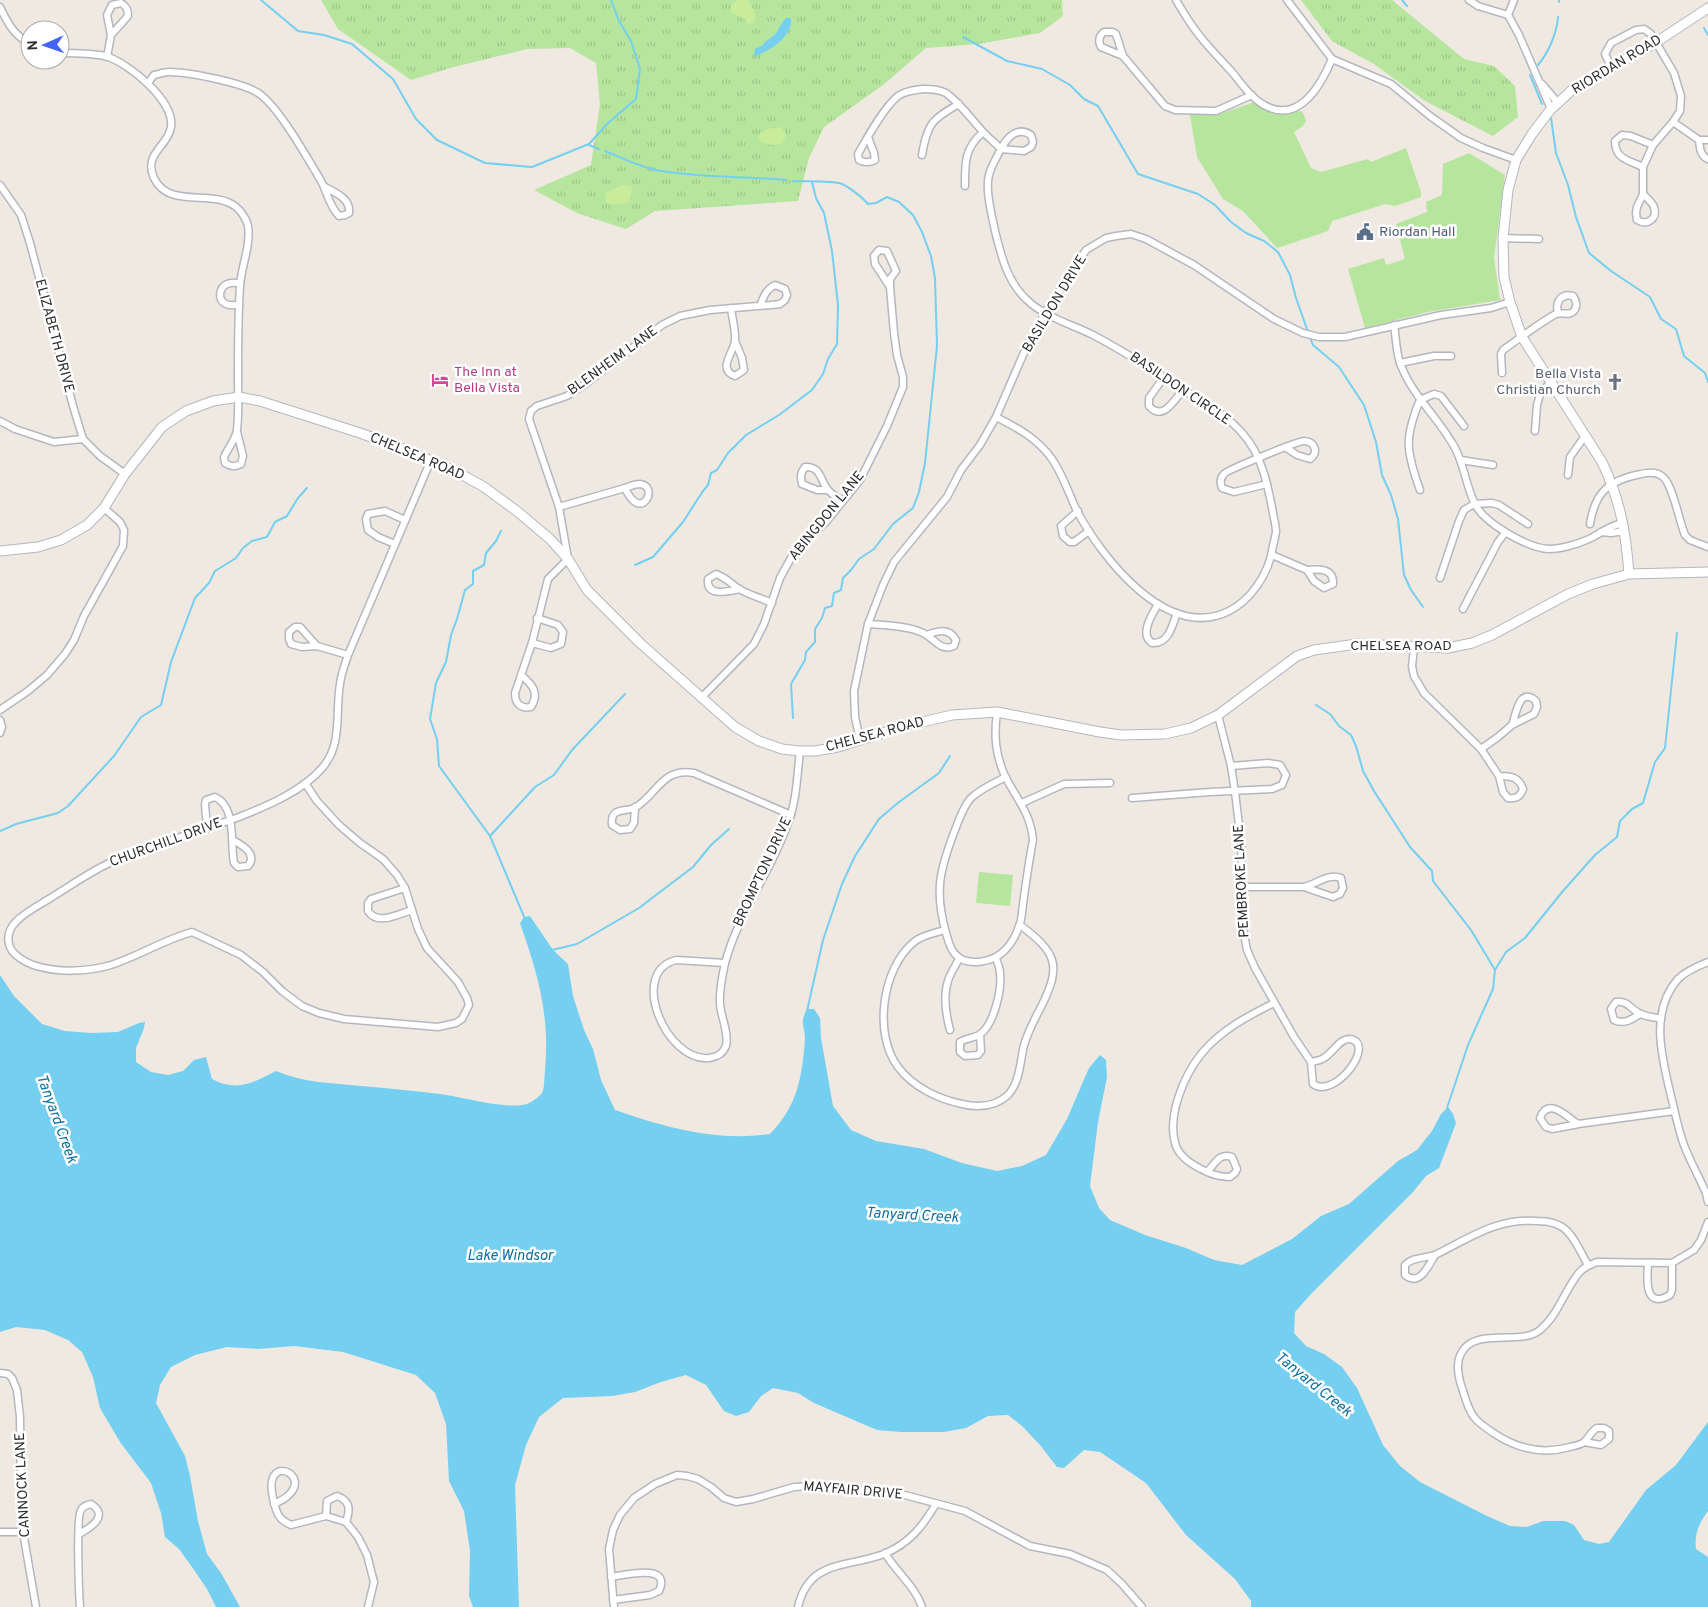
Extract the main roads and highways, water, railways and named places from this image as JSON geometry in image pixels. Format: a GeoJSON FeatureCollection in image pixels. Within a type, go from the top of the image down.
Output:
{"type":"FeatureCollection","features":[{"type":"Feature","properties":{"kind":"water"},"geometry":{"type":"Polygon","coordinates":[[[786,18],[791,18],[791,25],[784,37],[773,47],[754,57],[755,49],[763,45],[774,35],[786,18]]]}},
{"type":"Feature","properties":{"kind":"water","name":"Lake Windsor"},"geometry":{"type":"Polygon","coordinates":[[[530,916],[553,950],[568,964],[573,996],[584,1030],[593,1049],[601,1080],[615,1110],[652,1122],[691,1131],[730,1136],[770,1134],[787,1112],[797,1090],[804,1053],[805,1034],[803,1018],[807,1009],[814,1009],[820,1018],[821,1038],[833,1106],[851,1130],[876,1141],[924,1149],[962,1163],[997,1171],[1022,1166],[1046,1155],[1067,1119],[1089,1068],[1100,1055],[1106,1060],[1107,1077],[1098,1122],[1090,1186],[1099,1208],[1110,1220],[1214,1260],[1242,1265],[1292,1239],[1321,1216],[1349,1204],[1398,1161],[1417,1150],[1432,1131],[1441,1114],[1448,1107],[1456,1123],[1439,1168],[1426,1176],[1413,1192],[1295,1312],[1294,1333],[1306,1346],[1324,1354],[1342,1367],[1357,1388],[1383,1445],[1400,1466],[1420,1482],[1510,1526],[1527,1527],[1543,1521],[1565,1521],[1574,1525],[1584,1540],[1599,1544],[1609,1542],[1646,1490],[1676,1465],[1708,1422],[1708,1511],[1698,1529],[1696,1549],[1708,1557],[1708,1607],[1251,1607],[1251,1601],[1235,1579],[1186,1535],[1146,1483],[1100,1452],[1084,1450],[1064,1468],[1057,1467],[1040,1445],[1022,1426],[1008,1415],[988,1416],[966,1428],[944,1432],[877,1430],[814,1403],[798,1393],[773,1388],[761,1396],[749,1412],[736,1416],[724,1411],[706,1385],[686,1375],[635,1392],[612,1396],[563,1398],[539,1417],[526,1445],[515,1485],[519,1607],[473,1607],[469,1596],[470,1551],[464,1511],[449,1481],[446,1424],[435,1393],[416,1375],[343,1352],[294,1346],[258,1349],[227,1347],[195,1355],[171,1367],[160,1385],[156,1403],[185,1456],[198,1521],[207,1554],[221,1573],[240,1607],[216,1607],[207,1589],[179,1549],[165,1537],[161,1513],[151,1483],[120,1442],[100,1408],[93,1377],[82,1352],[68,1340],[45,1330],[16,1327],[0,1332],[0,975],[14,996],[42,1024],[65,1031],[91,1033],[118,1032],[145,1022],[136,1048],[136,1062],[151,1072],[168,1075],[183,1071],[194,1060],[206,1057],[212,1079],[229,1085],[252,1082],[276,1071],[318,1082],[440,1094],[496,1104],[527,1104],[542,1093],[546,1050],[546,1031],[541,995],[520,923],[524,917],[530,916]]]}},
{"type":"Feature","properties":{"kind":"waterway"},"geometry":{"type":"LineString","coordinates":[[261,0],[298,31],[324,35],[352,44],[393,79],[416,119],[437,140],[485,163],[532,167],[589,144],[608,123],[636,99],[640,69],[631,41],[619,21],[611,0]]}},
{"type":"Feature","properties":{"kind":"waterway"},"geometry":{"type":"LineString","coordinates":[[1402,0],[1407,6]]}},
{"type":"Feature","properties":{"kind":"waterway"},"geometry":{"type":"LineString","coordinates":[[1537,66],[1545,56],[1551,43],[1558,17]]}},
{"type":"Feature","properties":{"kind":"waterway"},"geometry":{"type":"LineString","coordinates":[[1704,28],[1708,35]]}},
{"type":"Feature","properties":{"kind":"waterway"},"geometry":{"type":"LineString","coordinates":[[963,37],[1007,61],[1042,69],[1070,85],[1084,99],[1098,106],[1138,174],[1198,194],[1215,205],[1231,222],[1246,233],[1264,241],[1278,252],[1290,275],[1307,329]]}},
{"type":"Feature","properties":{"kind":"waterway"},"geometry":{"type":"LineString","coordinates":[[1530,75],[1542,104]]}},
{"type":"Feature","properties":{"kind":"waterway"},"geometry":{"type":"LineString","coordinates":[[1551,118],[1556,153],[1589,253],[1611,271],[1650,297],[1661,319],[1676,329],[1684,356],[1705,373],[1708,382]]}},
{"type":"Feature","properties":{"kind":"waterway"},"geometry":{"type":"LineString","coordinates":[[589,145],[599,149]]}},
{"type":"Feature","properties":{"kind":"waterway"},"geometry":{"type":"LineString","coordinates":[[605,151],[630,162],[672,173],[786,180]]}},
{"type":"Feature","properties":{"kind":"waterway"},"geometry":{"type":"LineString","coordinates":[[793,181],[842,184],[868,204],[876,203],[887,197],[899,202],[913,215],[931,256],[935,278],[937,346],[925,463],[919,492],[913,508],[893,524],[874,549],[859,559],[843,578],[841,590],[834,593],[832,606],[825,608],[822,618],[815,629],[815,642],[806,652],[805,660],[791,684],[793,718]]}},
{"type":"Feature","properties":{"kind":"waterway"},"geometry":{"type":"LineString","coordinates":[[635,565],[653,557],[683,522],[708,485],[711,473],[717,470],[728,453],[746,435],[779,415],[812,390],[823,374],[828,359],[837,344],[838,305],[832,251],[824,213],[816,198],[812,182]]}},
{"type":"Feature","properties":{"kind":"waterway"},"geometry":{"type":"LineString","coordinates":[[1311,340],[1313,345],[1339,367],[1364,405],[1376,442],[1382,475],[1391,495],[1398,519],[1404,575],[1411,590],[1423,607]]}},
{"type":"Feature","properties":{"kind":"waterway"},"geometry":{"type":"LineString","coordinates":[[0,831],[16,824],[58,813],[68,806],[114,756],[141,717],[161,705],[171,662],[195,598],[209,583],[215,571],[236,558],[243,548],[252,541],[267,537],[275,522],[287,516],[298,498],[307,488]]}},
{"type":"Feature","properties":{"kind":"waterway"},"geometry":{"type":"LineString","coordinates":[[501,531],[496,541],[486,553],[484,565],[473,571],[473,584],[465,590],[451,635],[446,662],[436,683],[430,719],[437,739],[439,766],[490,836],[525,919]]}},
{"type":"Feature","properties":{"kind":"waterway"},"geometry":{"type":"LineString","coordinates":[[1447,1108],[1468,1045],[1493,989],[1495,970],[1506,952],[1525,938],[1595,855],[1617,837],[1620,821],[1632,809],[1643,803],[1655,762],[1665,748],[1677,633]]}},
{"type":"Feature","properties":{"kind":"waterway"},"geometry":{"type":"LineString","coordinates":[[490,836],[535,787],[554,775],[572,750],[625,694]]}},
{"type":"Feature","properties":{"kind":"waterway"},"geometry":{"type":"LineString","coordinates":[[1316,705],[1330,714],[1339,726],[1351,735],[1363,771],[1374,791],[1410,847],[1432,871],[1433,881],[1471,930],[1495,970]]}},
{"type":"Feature","properties":{"kind":"waterway"},"geometry":{"type":"LineString","coordinates":[[807,1011],[823,940],[842,884],[855,856],[879,819],[939,773],[950,756]]}},
{"type":"Feature","properties":{"kind":"waterway"},"geometry":{"type":"LineString","coordinates":[[552,950],[577,944],[639,908],[693,867],[711,845],[729,829]]}},
{"type":"Feature","properties":{"kind":"place","name":"Riordan Hall"},"geometry":{"type":"Point","coordinates":[1365,232]}},
{"type":"Feature","properties":{"kind":"place","name":"The Inn at Bella Vista"},"geometry":{"type":"Point","coordinates":[440,380]}},
{"type":"Feature","properties":{"kind":"place","name":"Bella Vista Christian Church"},"geometry":{"type":"Point","coordinates":[1615,382]}},
{"type":"Feature","properties":{"kind":"water label","name":"Tanyard Creek"},"geometry":{"type":"Point","coordinates":[56,1119]}},
{"type":"Feature","properties":{"kind":"water label","name":"Tanyard Creek"},"geometry":{"type":"Point","coordinates":[912,1216]}},
{"type":"Feature","properties":{"kind":"water label","name":"Tanyard Creek"},"geometry":{"type":"Point","coordinates":[1313,1385]}}]}
